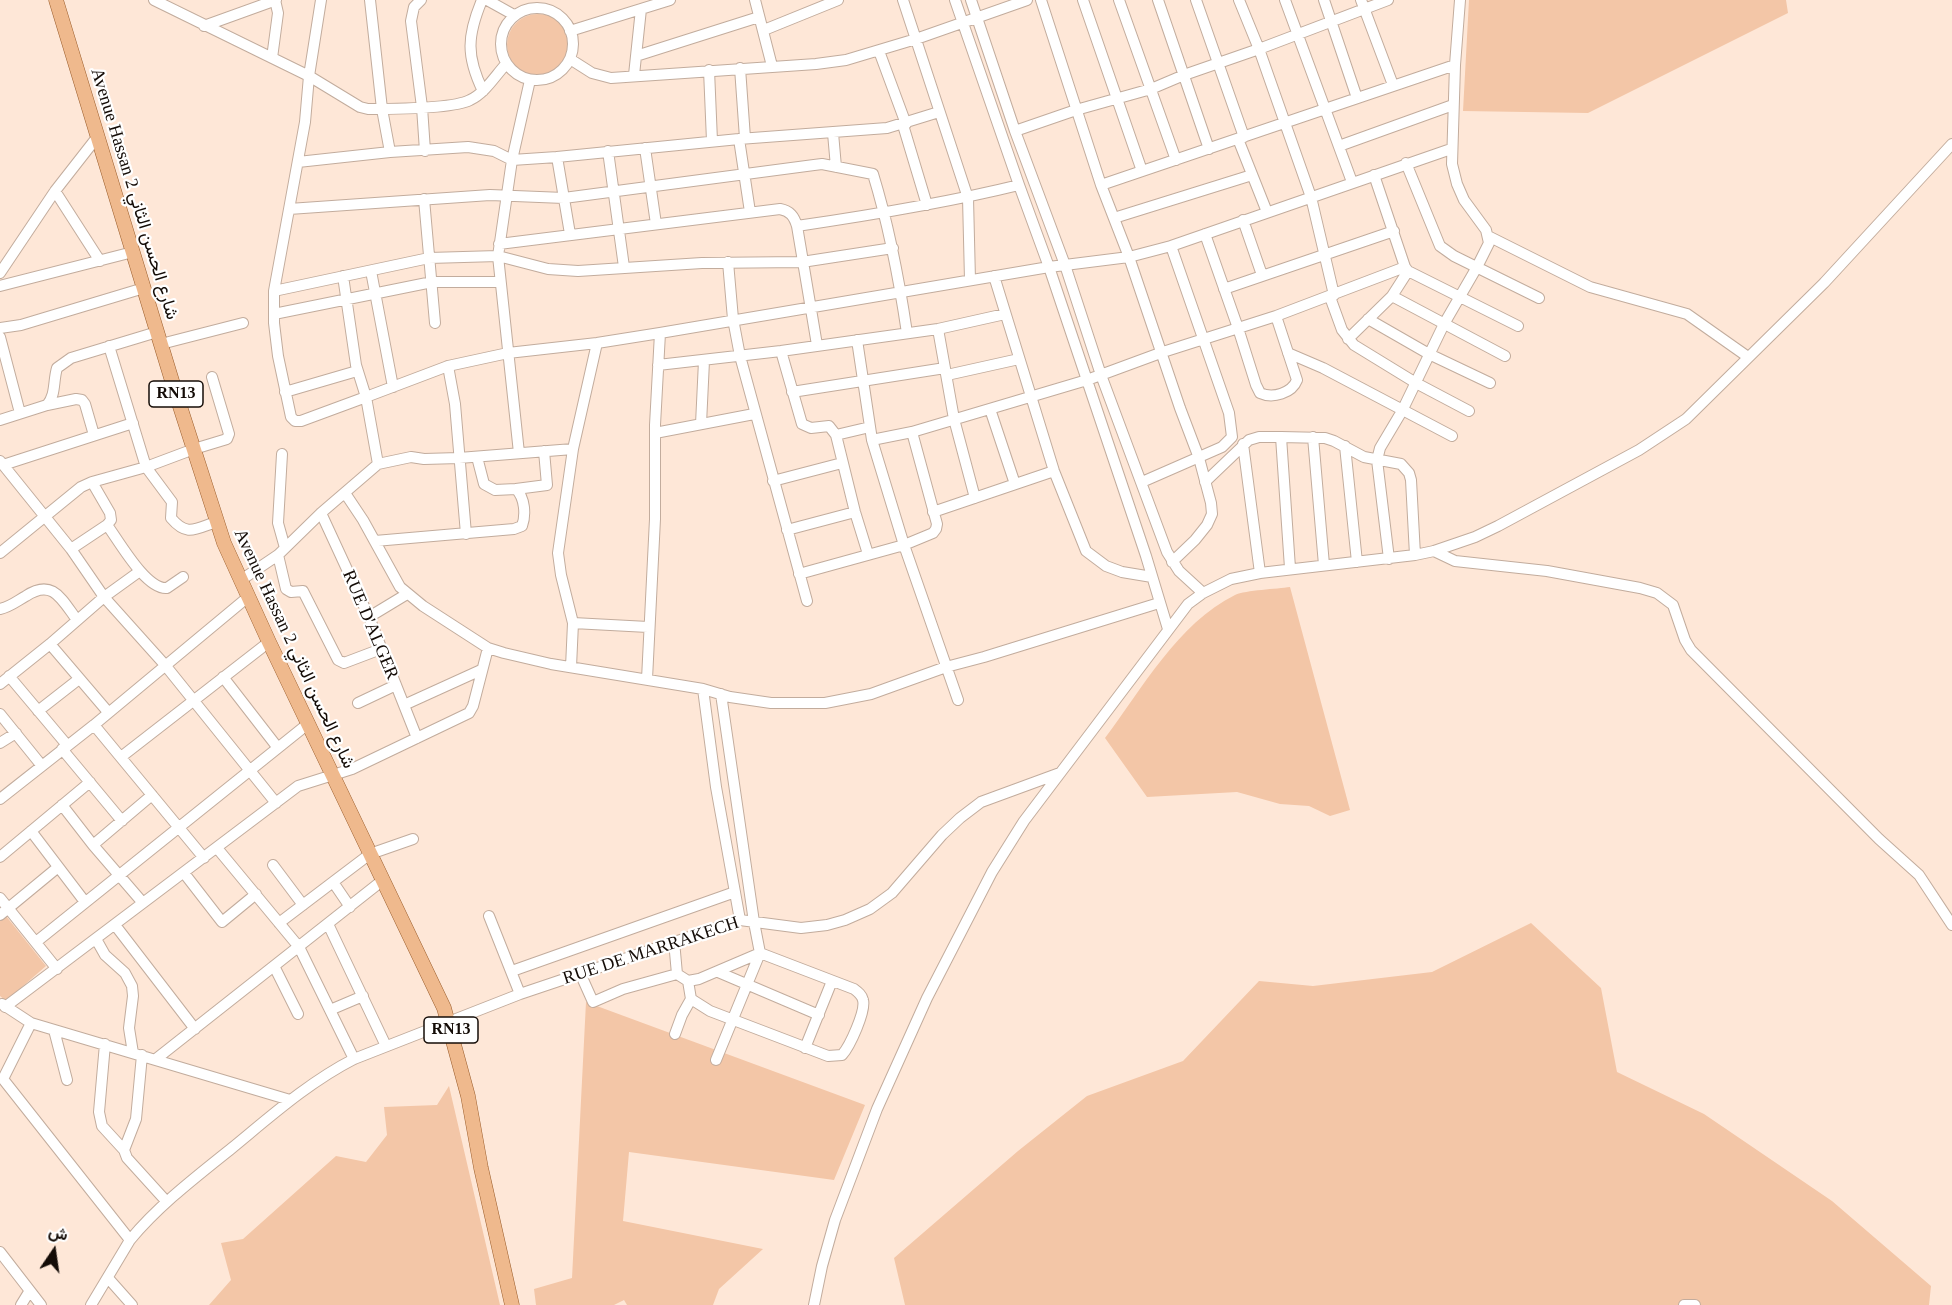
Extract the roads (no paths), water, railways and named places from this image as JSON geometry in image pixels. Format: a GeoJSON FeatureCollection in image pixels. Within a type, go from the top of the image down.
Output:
{"type":"FeatureCollection","features":[{"type":"Feature","properties":{"kind":"main road","name":"Avenue Hassan 2 شارع الحسن الثاني"},"geometry":{"type":"LineString","coordinates":[[56,0],[216,522],[248,597],[449,1022],[468,1096],[483,1179],[512,1305]]}},
{"type":"Feature","properties":{"kind":"street"},"geometry":{"type":"LineString","coordinates":[[154,0],[309,76],[360,106],[382,109],[469,101],[483,91],[506,64]]}},
{"type":"Feature","properties":{"kind":"street"},"geometry":{"type":"LineString","coordinates":[[204,26],[275,0],[278,13],[272,58]]}},
{"type":"Feature","properties":{"kind":"street"},"geometry":{"type":"LineString","coordinates":[[321,0],[309,76],[305,122],[274,291],[278,356],[291,417],[298,422],[448,366],[508,353],[597,343],[1049,267],[1129,257],[1171,246],[1451,148]]}},
{"type":"Feature","properties":{"kind":"street"},"geometry":{"type":"LineString","coordinates":[[370,0],[382,109],[390,152]]}},
{"type":"Feature","properties":{"kind":"street"},"geometry":{"type":"LineString","coordinates":[[421,0],[414,7],[411,21],[425,151]]}},
{"type":"Feature","properties":{"kind":"street"},"geometry":{"type":"LineString","coordinates":[[482,0],[472,28],[469,47],[471,62],[483,91]]}},
{"type":"Feature","properties":{"kind":"street"},"geometry":{"type":"LineString","coordinates":[[487,0],[514,15]]}},
{"type":"Feature","properties":{"kind":"street"},"geometry":{"type":"LineString","coordinates":[[630,0],[637,10],[634,75]]}},
{"type":"Feature","properties":{"kind":"street"},"geometry":{"type":"LineString","coordinates":[[570,30],[670,0]]}},
{"type":"Feature","properties":{"kind":"street"},"geometry":{"type":"LineString","coordinates":[[755,0],[772,66]]}},
{"type":"Feature","properties":{"kind":"street"},"geometry":{"type":"LineString","coordinates":[[764,30],[838,0]]}},
{"type":"Feature","properties":{"kind":"street"},"geometry":{"type":"LineString","coordinates":[[903,0],[968,198],[970,280]]}},
{"type":"Feature","properties":{"kind":"street"},"geometry":{"type":"LineString","coordinates":[[955,0],[1018,185],[1049,267],[1168,629]]}},
{"type":"Feature","properties":{"kind":"street"},"geometry":{"type":"LineString","coordinates":[[971,0],[1015,131],[1065,265],[1101,375],[1172,562],[1203,593]]}},
{"type":"Feature","properties":{"kind":"street"},"geometry":{"type":"LineString","coordinates":[[570,59],[592,73],[605,78],[830,62],[879,51],[1027,0]]}},
{"type":"Feature","properties":{"kind":"street"},"geometry":{"type":"LineString","coordinates":[[1041,0],[1101,185],[1129,257],[1199,458],[1205,482],[1212,514],[1207,525],[1195,540],[1172,562]]}},
{"type":"Feature","properties":{"kind":"street"},"geometry":{"type":"LineString","coordinates":[[1083,0],[1142,171]]}},
{"type":"Feature","properties":{"kind":"street"},"geometry":{"type":"LineString","coordinates":[[1119,0],[1176,160]]}},
{"type":"Feature","properties":{"kind":"street"},"geometry":{"type":"LineString","coordinates":[[1158,0],[1209,149]]}},
{"type":"Feature","properties":{"kind":"street"},"geometry":{"type":"LineString","coordinates":[[1196,0],[1219,63],[1252,175],[1267,212]]}},
{"type":"Feature","properties":{"kind":"street"},"geometry":{"type":"LineString","coordinates":[[1239,0],[1259,49],[1311,197],[1325,254],[1337,320],[1348,339],[1366,354],[1416,384],[1469,411]]}},
{"type":"Feature","properties":{"kind":"street"},"geometry":{"type":"LineString","coordinates":[[1284,0],[1352,182]]}},
{"type":"Feature","properties":{"kind":"street"},"geometry":{"type":"LineString","coordinates":[[1324,0],[1357,98]]}},
{"type":"Feature","properties":{"kind":"street"},"geometry":{"type":"LineString","coordinates":[[1015,131],[1076,110],[1151,89],[1332,22],[1363,4],[1388,0]]}},
{"type":"Feature","properties":{"kind":"street"},"geometry":{"type":"LineString","coordinates":[[1389,559],[1378,454],[1416,384],[1444,324],[1489,243],[1488,236],[1456,184],[1452,164],[1455,65],[1460,0]]}},
{"type":"Feature","properties":{"kind":"street"},"geometry":{"type":"LineString","coordinates":[[535,4],[555,12],[563,19],[570,30],[573,49],[570,59],[560,72],[546,79],[530,80],[516,74],[506,64],[501,54],[500,43],[507,23],[514,15],[535,4]]}},
{"type":"Feature","properties":{"kind":"street"},"geometry":{"type":"LineString","coordinates":[[1363,4],[1393,85]]}},
{"type":"Feature","properties":{"kind":"street"},"geometry":{"type":"LineString","coordinates":[[636,56],[759,17]]}},
{"type":"Feature","properties":{"kind":"street"},"geometry":{"type":"LineString","coordinates":[[879,51],[905,124],[927,205]]}},
{"type":"Feature","properties":{"kind":"street"},"geometry":{"type":"LineString","coordinates":[[1101,185],[1455,65]]}},
{"type":"Feature","properties":{"kind":"street"},"geometry":{"type":"LineString","coordinates":[[740,68],[744,174],[750,212]]}},
{"type":"Feature","properties":{"kind":"street"},"geometry":{"type":"LineString","coordinates":[[709,70],[712,141]]}},
{"type":"Feature","properties":{"kind":"street"},"geometry":{"type":"LineString","coordinates":[[519,453],[498,256],[512,160],[530,80]]}},
{"type":"Feature","properties":{"kind":"street"},"geometry":{"type":"LineString","coordinates":[[1339,146],[1454,105]]}},
{"type":"Feature","properties":{"kind":"street"},"geometry":{"type":"LineString","coordinates":[[298,162],[450,148],[480,148],[494,151],[512,160],[557,157],[742,138],[887,128],[939,112]]}},
{"type":"Feature","properties":{"kind":"street"},"geometry":{"type":"LineString","coordinates":[[833,132],[836,167]]}},
{"type":"Feature","properties":{"kind":"street"},"geometry":{"type":"LineString","coordinates":[[0,273],[55,191],[98,136]]}},
{"type":"Feature","properties":{"kind":"street"},"geometry":{"type":"LineString","coordinates":[[814,1305],[822,1266],[849,1182],[877,1109],[927,998],[992,872],[1024,821],[1188,604],[1203,593],[1231,579],[1290,568],[1415,555],[1475,537],[1639,450],[1686,419],[1824,283],[1952,144]]}},
{"type":"Feature","properties":{"kind":"street"},"geometry":{"type":"LineString","coordinates":[[645,148],[656,224]]}},
{"type":"Feature","properties":{"kind":"street"},"geometry":{"type":"LineString","coordinates":[[608,152],[624,267]]}},
{"type":"Feature","properties":{"kind":"street"},"geometry":{"type":"LineString","coordinates":[[557,157],[570,234]]}},
{"type":"Feature","properties":{"kind":"street"},"geometry":{"type":"LineString","coordinates":[[1406,163],[1440,246],[1454,256],[1539,298]]}},
{"type":"Feature","properties":{"kind":"street"},"geometry":{"type":"LineString","coordinates":[[290,209],[490,195],[564,198],[814,165],[873,174],[893,248],[907,333]]}},
{"type":"Feature","properties":{"kind":"street"},"geometry":{"type":"LineString","coordinates":[[1114,218],[1252,175]]}},
{"type":"Feature","properties":{"kind":"street"},"geometry":{"type":"LineString","coordinates":[[1374,175],[1407,269],[1518,326]]}},
{"type":"Feature","properties":{"kind":"street"},"geometry":{"type":"LineString","coordinates":[[797,226],[968,198],[1018,185]]}},
{"type":"Feature","properties":{"kind":"street"},"geometry":{"type":"LineString","coordinates":[[55,191],[100,261]]}},
{"type":"Feature","properties":{"kind":"street"},"geometry":{"type":"LineString","coordinates":[[424,199],[435,322]]}},
{"type":"Feature","properties":{"kind":"street"},"geometry":{"type":"LineString","coordinates":[[499,244],[750,212],[780,209],[787,211],[793,216],[797,226],[817,345]]}},
{"type":"Feature","properties":{"kind":"street"},"geometry":{"type":"LineString","coordinates":[[1243,220],[1262,275]]}},
{"type":"Feature","properties":{"kind":"street"},"geometry":{"type":"LineString","coordinates":[[1224,289],[1394,231]]}},
{"type":"Feature","properties":{"kind":"street"},"geometry":{"type":"LineString","coordinates":[[1205,234],[1260,393],[1269,396],[1286,391],[1296,384],[1294,369],[1276,316]]}},
{"type":"Feature","properties":{"kind":"street"},"geometry":{"type":"LineString","coordinates":[[1488,236],[1590,287],[1686,314],[1748,357]]}},
{"type":"Feature","properties":{"kind":"street"},"geometry":{"type":"LineString","coordinates":[[1142,482],[1199,458],[1229,442],[1232,430],[1229,413],[1171,246]]}},
{"type":"Feature","properties":{"kind":"street"},"geometry":{"type":"LineString","coordinates":[[274,291],[429,258],[498,256],[558,271],[728,262],[802,262],[893,248]]}},
{"type":"Feature","properties":{"kind":"street"},"geometry":{"type":"LineString","coordinates":[[0,286],[134,252]]}},
{"type":"Feature","properties":{"kind":"street"},"geometry":{"type":"LineString","coordinates":[[728,262],[733,319],[740,356],[807,601]]}},
{"type":"Feature","properties":{"kind":"street"},"geometry":{"type":"LineString","coordinates":[[1348,339],[1392,296],[1407,269]]}},
{"type":"Feature","properties":{"kind":"street"},"geometry":{"type":"LineString","coordinates":[[872,440],[912,432],[1087,380],[1162,352],[1276,316],[1407,269]]}},
{"type":"Feature","properties":{"kind":"street"},"geometry":{"type":"LineString","coordinates":[[371,271],[393,387]]}},
{"type":"Feature","properties":{"kind":"street"},"geometry":{"type":"LineString","coordinates":[[343,276],[357,371],[366,397],[378,464]]}},
{"type":"Feature","properties":{"kind":"street"},"geometry":{"type":"LineString","coordinates":[[994,276],[1054,471],[1086,551],[1106,566],[1122,572],[1152,577]]}},
{"type":"Feature","properties":{"kind":"street"},"geometry":{"type":"LineString","coordinates":[[274,314],[432,282],[500,282]]}},
{"type":"Feature","properties":{"kind":"street"},"geometry":{"type":"LineString","coordinates":[[0,328],[21,325],[144,288]]}},
{"type":"Feature","properties":{"kind":"street"},"geometry":{"type":"LineString","coordinates":[[1392,296],[1505,356]]}},
{"type":"Feature","properties":{"kind":"street"},"geometry":{"type":"LineString","coordinates":[[658,365],[704,361],[938,329],[1005,314]]}},
{"type":"Feature","properties":{"kind":"street"},"geometry":{"type":"LineString","coordinates":[[1368,319],[1429,354],[1490,383]]}},
{"type":"Feature","properties":{"kind":"street"},"geometry":{"type":"LineString","coordinates":[[46,405],[52,400],[57,368],[71,358],[109,346],[243,322]]}},
{"type":"Feature","properties":{"kind":"street"},"geometry":{"type":"LineString","coordinates":[[938,329],[954,419],[975,498]]}},
{"type":"Feature","properties":{"kind":"street"},"geometry":{"type":"LineString","coordinates":[[646,680],[655,519],[655,433],[660,333]]}},
{"type":"Feature","properties":{"kind":"street"},"geometry":{"type":"LineString","coordinates":[[0,337],[20,413]]}},
{"type":"Feature","properties":{"kind":"street"},"geometry":{"type":"LineString","coordinates":[[857,340],[872,440],[904,545],[958,700]]}},
{"type":"Feature","properties":{"kind":"street"},"geometry":{"type":"LineString","coordinates":[[571,667],[573,623],[558,553],[573,449],[597,343]]}},
{"type":"Feature","properties":{"kind":"street"},"geometry":{"type":"LineString","coordinates":[[109,346],[147,467],[172,502],[170,515],[179,527],[190,530],[216,522]]}},
{"type":"Feature","properties":{"kind":"street"},"geometry":{"type":"LineString","coordinates":[[781,351],[802,424],[810,428],[829,426],[836,435],[868,554]]}},
{"type":"Feature","properties":{"kind":"street"},"geometry":{"type":"LineString","coordinates":[[1288,353],[1323,368],[1452,436]]}},
{"type":"Feature","properties":{"kind":"street"},"geometry":{"type":"LineString","coordinates":[[792,392],[1019,359]]}},
{"type":"Feature","properties":{"kind":"street"},"geometry":{"type":"LineString","coordinates":[[701,424],[704,361]]}},
{"type":"Feature","properties":{"kind":"street"},"geometry":{"type":"LineString","coordinates":[[448,366],[454,404],[466,534]]}},
{"type":"Feature","properties":{"kind":"street"},"geometry":{"type":"LineString","coordinates":[[285,392],[357,371]]}},
{"type":"Feature","properties":{"kind":"street"},"geometry":{"type":"LineString","coordinates":[[0,553],[73,493],[92,482],[147,467],[225,440],[229,434],[212,377]]}},
{"type":"Feature","properties":{"kind":"street"},"geometry":{"type":"LineString","coordinates":[[0,420],[46,405],[76,399],[82,400],[85,404],[94,435]]}},
{"type":"Feature","properties":{"kind":"street"},"geometry":{"type":"LineString","coordinates":[[990,409],[1015,484]]}},
{"type":"Feature","properties":{"kind":"street"},"geometry":{"type":"LineString","coordinates":[[655,433],[754,414]]}},
{"type":"Feature","properties":{"kind":"street"},"geometry":{"type":"LineString","coordinates":[[133,423],[2,463],[70,549],[104,597],[165,666],[276,803]]}},
{"type":"Feature","properties":{"kind":"street"},"geometry":{"type":"LineString","coordinates":[[836,435],[870,427]]}},
{"type":"Feature","properties":{"kind":"street"},"geometry":{"type":"LineString","coordinates":[[799,574],[904,545],[933,533],[937,524],[912,432]]}},
{"type":"Feature","properties":{"kind":"street"},"geometry":{"type":"LineString","coordinates":[[1205,482],[1243,444],[1258,437],[1325,438],[1364,457],[1378,454],[1401,464],[1409,473],[1415,555]]}},
{"type":"Feature","properties":{"kind":"street"},"geometry":{"type":"LineString","coordinates":[[1281,437],[1290,568]]}},
{"type":"Feature","properties":{"kind":"street"},"geometry":{"type":"LineString","coordinates":[[1313,437],[1323,566]]}},
{"type":"Feature","properties":{"kind":"street"},"geometry":{"type":"LineString","coordinates":[[1243,444],[1260,573]]}},
{"type":"Feature","properties":{"kind":"street"},"geometry":{"type":"LineString","coordinates":[[1345,446],[1357,562]]}},
{"type":"Feature","properties":{"kind":"street"},"geometry":{"type":"LineString","coordinates":[[241,580],[281,552],[321,513],[378,464],[411,457],[459,458],[573,449]]}},
{"type":"Feature","properties":{"kind":"street"},"geometry":{"type":"LineString","coordinates":[[477,457],[484,484],[495,490],[516,489],[547,485],[544,451]]}},
{"type":"Feature","properties":{"kind":"street"},"geometry":{"type":"LineString","coordinates":[[282,454],[278,523],[286,589],[303,591],[338,660],[344,663],[381,649]]}},
{"type":"Feature","properties":{"kind":"street"},"geometry":{"type":"LineString","coordinates":[[773,481],[842,463]]}},
{"type":"Feature","properties":{"kind":"street"},"geometry":{"type":"LineString","coordinates":[[933,512],[1054,471]]}},
{"type":"Feature","properties":{"kind":"street"},"geometry":{"type":"LineString","coordinates":[[70,549],[111,520],[110,513],[92,482]]}},
{"type":"Feature","properties":{"kind":"street"},"geometry":{"type":"LineString","coordinates":[[375,541],[514,529],[522,526],[524,522],[523,500],[516,489]]}},
{"type":"Feature","properties":{"kind":"street"},"geometry":{"type":"LineString","coordinates":[[345,493],[400,587],[488,648],[571,667],[771,703],[825,703],[871,694],[946,667],[1160,603]]}},
{"type":"Feature","properties":{"kind":"street"},"geometry":{"type":"LineString","coordinates":[[787,530],[855,512]]}},
{"type":"Feature","properties":{"kind":"street","name":"RUE D'ALGER"},"geometry":{"type":"LineString","coordinates":[[321,513],[369,617],[417,738]]}},
{"type":"Feature","properties":{"kind":"street"},"geometry":{"type":"LineString","coordinates":[[107,525],[140,571],[156,587],[167,588],[183,577]]}},
{"type":"Feature","properties":{"kind":"street"},"geometry":{"type":"LineString","coordinates":[[1434,551],[1455,561],[1547,572],[1640,588],[1667,599],[1673,605],[1685,640],[1691,650],[1879,839],[1910,866],[1932,892],[1952,925]]}},
{"type":"Feature","properties":{"kind":"street"},"geometry":{"type":"LineString","coordinates":[[0,684],[104,597],[140,571]]}},
{"type":"Feature","properties":{"kind":"street"},"geometry":{"type":"LineString","coordinates":[[0,609],[43,588],[59,596],[77,620]]}},
{"type":"Feature","properties":{"kind":"street"},"geometry":{"type":"LineString","coordinates":[[369,617],[407,594]]}},
{"type":"Feature","properties":{"kind":"street"},"geometry":{"type":"LineString","coordinates":[[0,799],[94,725],[248,597]]}},
{"type":"Feature","properties":{"kind":"street"},"geometry":{"type":"LineString","coordinates":[[573,623],[648,627]]}},
{"type":"Feature","properties":{"kind":"street"},"geometry":{"type":"LineString","coordinates":[[121,757],[269,642]]}},
{"type":"Feature","properties":{"kind":"street"},"geometry":{"type":"LineString","coordinates":[[50,644],[108,712]]}},
{"type":"Feature","properties":{"kind":"street"},"geometry":{"type":"LineString","coordinates":[[290,1100],[31,1023],[3,1005],[57,969],[298,786],[352,769],[469,713],[473,706],[488,648]]}},
{"type":"Feature","properties":{"kind":"street"},"geometry":{"type":"LineString","coordinates":[[404,705],[481,670]]}},
{"type":"Feature","properties":{"kind":"street"},"geometry":{"type":"LineString","coordinates":[[9,676],[122,821]]}},
{"type":"Feature","properties":{"kind":"street"},"geometry":{"type":"LineString","coordinates":[[223,677],[278,748]]}},
{"type":"Feature","properties":{"kind":"street"},"geometry":{"type":"LineString","coordinates":[[38,711],[79,679]]}},
{"type":"Feature","properties":{"kind":"street"},"geometry":{"type":"LineString","coordinates":[[358,703],[396,685]]}},
{"type":"Feature","properties":{"kind":"street"},"geometry":{"type":"LineString","coordinates":[[703,689],[716,787],[740,920]]}},
{"type":"Feature","properties":{"kind":"street"},"geometry":{"type":"LineString","coordinates":[[716,1060],[760,953],[721,694]]}},
{"type":"Feature","properties":{"kind":"street"},"geometry":{"type":"LineString","coordinates":[[0,714],[42,766]]}},
{"type":"Feature","properties":{"kind":"street"},"geometry":{"type":"LineString","coordinates":[[36,942],[309,723]]}},
{"type":"Feature","properties":{"kind":"street"},"geometry":{"type":"LineString","coordinates":[[94,725],[204,858]]}},
{"type":"Feature","properties":{"kind":"street"},"geometry":{"type":"LineString","coordinates":[[0,743],[16,733]]}},
{"type":"Feature","properties":{"kind":"street","name":"RUE DE MARRAKECH"},"geometry":{"type":"LineString","coordinates":[[92,1305],[130,1240],[146,1220],[290,1100],[333,1070],[354,1059],[520,994],[740,920],[801,928],[827,925],[870,909],[892,893],[942,835],[974,807],[1008,791],[1060,773]]}},
{"type":"Feature","properties":{"kind":"street"},"geometry":{"type":"LineString","coordinates":[[0,857],[90,782]]}},
{"type":"Feature","properties":{"kind":"street"},"geometry":{"type":"LineString","coordinates":[[93,845],[152,795]]}},
{"type":"Feature","properties":{"kind":"street"},"geometry":{"type":"LineString","coordinates":[[62,805],[143,903]]}},
{"type":"Feature","properties":{"kind":"street"},"geometry":{"type":"LineString","coordinates":[[31,831],[85,902]]}},
{"type":"Feature","properties":{"kind":"street"},"geometry":{"type":"LineString","coordinates":[[279,923],[370,854],[413,839]]}},
{"type":"Feature","properties":{"kind":"street"},"geometry":{"type":"LineString","coordinates":[[217,848],[299,947],[354,1059]]}},
{"type":"Feature","properties":{"kind":"street"},"geometry":{"type":"LineString","coordinates":[[273,865],[303,905]]}},
{"type":"Feature","properties":{"kind":"street"},"geometry":{"type":"LineString","coordinates":[[4,911],[57,868]]}},
{"type":"Feature","properties":{"kind":"street"},"geometry":{"type":"LineString","coordinates":[[184,873],[222,922],[256,894]]}},
{"type":"Feature","properties":{"kind":"street"},"geometry":{"type":"LineString","coordinates":[[156,1059],[383,880]]}},
{"type":"Feature","properties":{"kind":"street"},"geometry":{"type":"LineString","coordinates":[[333,882],[350,907]]}},
{"type":"Feature","properties":{"kind":"street"},"geometry":{"type":"LineString","coordinates":[[512,971],[735,892]]}},
{"type":"Feature","properties":{"kind":"street"},"geometry":{"type":"LineString","coordinates":[[0,898],[4,911],[36,942],[57,969]]}},
{"type":"Feature","properties":{"kind":"street"},"geometry":{"type":"LineString","coordinates":[[489,916],[520,994]]}},
{"type":"Feature","properties":{"kind":"street"},"geometry":{"type":"LineString","coordinates":[[328,924],[386,1046]]}},
{"type":"Feature","properties":{"kind":"street"},"geometry":{"type":"LineString","coordinates":[[115,925],[195,1029]]}},
{"type":"Feature","properties":{"kind":"street"},"geometry":{"type":"LineString","coordinates":[[96,939],[105,956],[124,973],[132,986],[129,1028],[138,1054],[136,1119],[124,1150]]}},
{"type":"Feature","properties":{"kind":"street"},"geometry":{"type":"LineString","coordinates":[[674,941],[677,974]]}},
{"type":"Feature","properties":{"kind":"street"},"geometry":{"type":"LineString","coordinates":[[580,973],[592,1002],[623,989],[677,974],[688,981],[699,979],[760,953],[854,989],[864,1001],[863,1011],[842,1055],[828,1056],[710,1011],[691,999]]}},
{"type":"Feature","properties":{"kind":"street"},"geometry":{"type":"LineString","coordinates":[[274,966],[298,1014]]}},
{"type":"Feature","properties":{"kind":"street"},"geometry":{"type":"LineString","coordinates":[[718,972],[819,1015]]}},
{"type":"Feature","properties":{"kind":"street"},"geometry":{"type":"LineString","coordinates":[[675,1034],[691,999],[688,981]]}},
{"type":"Feature","properties":{"kind":"street"},"geometry":{"type":"LineString","coordinates":[[805,1048],[832,981]]}},
{"type":"Feature","properties":{"kind":"street"},"geometry":{"type":"LineString","coordinates":[[330,1010],[363,996]]}},
{"type":"Feature","properties":{"kind":"street"},"geometry":{"type":"LineString","coordinates":[[31,1023],[2,1081],[130,1240]]}},
{"type":"Feature","properties":{"kind":"street"},"geometry":{"type":"LineString","coordinates":[[54,1030],[67,1080]]}},
{"type":"Feature","properties":{"kind":"street"},"geometry":{"type":"LineString","coordinates":[[105,1044],[99,1112],[102,1126],[166,1202]]}},
{"type":"Feature","properties":{"kind":"street"},"geometry":{"type":"LineString","coordinates":[[2,1259],[41,1305]]}},
{"type":"Feature","properties":{"kind":"street"},"geometry":{"type":"LineString","coordinates":[[108,1278],[132,1305]]}},
{"type":"Feature","properties":{"kind":"street"},"geometry":{"type":"LineString","coordinates":[[21,1305],[29,1292]]}},
{"type":"Feature","properties":{"kind":"street"},"geometry":{"type":"LineString","coordinates":[[1684,1305],[1695,1305]]}}]}
